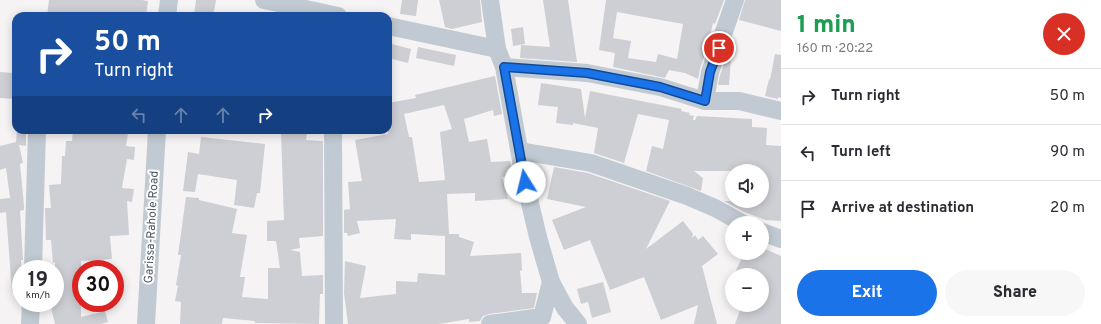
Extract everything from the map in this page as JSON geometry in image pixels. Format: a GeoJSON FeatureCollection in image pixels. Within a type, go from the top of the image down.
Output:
{"type":"FeatureCollection","features":[{"type":"Feature","properties":{"kind":"street"},"geometry":{"type":"LineString","coordinates":[[168,12],[169,0]]}},
{"type":"Feature","properties":{"kind":"street"},"geometry":{"type":"LineString","coordinates":[[264,0],[316,12]]}},
{"type":"Feature","properties":{"kind":"street"},"geometry":{"type":"LineString","coordinates":[[490,0],[497,49],[504,67],[525,182],[535,224],[551,282],[565,308],[578,324]]}},
{"type":"Feature","properties":{"kind":"street"},"geometry":{"type":"LineString","coordinates":[[705,101],[710,72],[735,0]]}},
{"type":"Feature","properties":{"kind":"street"},"geometry":{"type":"LineString","coordinates":[[392,27],[497,49]]}},
{"type":"Feature","properties":{"kind":"street"},"geometry":{"type":"LineString","coordinates":[[504,67],[587,73],[660,87],[705,101],[740,101],[781,111]]}},
{"type":"Feature","properties":{"kind":"street"},"geometry":{"type":"LineString","coordinates":[[32,260],[37,134]]}},
{"type":"Feature","properties":{"kind":"street","name":"Garissa-Rahole Road"},"geometry":{"type":"LineString","coordinates":[[146,324],[157,134]]}},
{"type":"Feature","properties":{"kind":"street"},"geometry":{"type":"LineString","coordinates":[[333,134],[334,324]]}},
{"type":"Feature","properties":{"kind":"street"},"geometry":{"type":"LineString","coordinates":[[520,151],[591,163],[687,196],[729,216]]}},
{"type":"Feature","properties":{"kind":"street"},"geometry":{"type":"LineString","coordinates":[[769,235],[781,239]]}},
{"type":"Feature","properties":{"kind":"street"},"geometry":{"type":"LineString","coordinates":[[542,320],[551,282]]}},
{"type":"Feature","properties":{"kind":"street"},"geometry":{"type":"LineString","coordinates":[[490,324],[542,320],[565,308]]}},
{"type":"Feature","properties":{"kind":"street"},"geometry":{"type":"LineString","coordinates":[[30,324],[31,312]]}},
{"type":"Feature","properties":{"kind":"building"},"geometry":{"type":"Polygon","coordinates":[[[49,0],[148,1],[147,12],[48,12],[49,0]]]}},
{"type":"Feature","properties":{"kind":"building"},"geometry":{"type":"Polygon","coordinates":[[[196,0],[216,0],[214,12],[194,12],[196,0]]]}},
{"type":"Feature","properties":{"kind":"building"},"geometry":{"type":"Polygon","coordinates":[[[402,0],[418,0],[416,16],[400,14],[402,0]]]}},
{"type":"Feature","properties":{"kind":"building"},"geometry":{"type":"Polygon","coordinates":[[[439,0],[480,0],[482,22],[452,29],[445,27],[439,0]]]}},
{"type":"Feature","properties":{"kind":"building"},"geometry":{"type":"Polygon","coordinates":[[[543,0],[568,0],[577,62],[520,58],[521,45],[550,47],[543,0]]]}},
{"type":"Feature","properties":{"kind":"building"},"geometry":{"type":"Polygon","coordinates":[[[606,0],[724,0],[715,24],[713,23],[698,79],[685,73],[669,70],[665,78],[613,67],[615,53],[599,50],[606,0]],[[617,12],[613,38],[631,41],[628,58],[656,62],[658,54],[677,59],[683,24],[617,12]]]}},
{"type":"Feature","properties":{"kind":"building"},"geometry":{"type":"Polygon","coordinates":[[[745,0],[781,0],[781,31],[739,20],[745,0]]]}},
{"type":"Feature","properties":{"kind":"building"},"geometry":{"type":"Polygon","coordinates":[[[523,27],[525,44],[513,46],[511,29],[523,27]]]}},
{"type":"Feature","properties":{"kind":"building"},"geometry":{"type":"Polygon","coordinates":[[[392,44],[411,49],[408,63],[392,59],[392,44]]]}},
{"type":"Feature","properties":{"kind":"building"},"geometry":{"type":"Polygon","coordinates":[[[418,47],[456,55],[454,66],[416,58],[418,47]]]}},
{"type":"Feature","properties":{"kind":"building"},"geometry":{"type":"Polygon","coordinates":[[[732,47],[729,85],[718,85],[726,58],[732,47]]]}},
{"type":"Feature","properties":{"kind":"building"},"geometry":{"type":"Polygon","coordinates":[[[775,54],[781,55],[781,98],[778,97],[778,99],[765,96],[775,54]]]}},
{"type":"Feature","properties":{"kind":"building"},"geometry":{"type":"Polygon","coordinates":[[[0,72],[12,73],[12,99],[0,98],[0,72]]]}},
{"type":"Feature","properties":{"kind":"building"},"geometry":{"type":"Polygon","coordinates":[[[495,76],[502,114],[494,116],[493,110],[464,119],[469,142],[487,139],[491,162],[510,161],[513,176],[502,177],[508,199],[475,201],[475,193],[447,194],[449,234],[459,234],[459,237],[474,242],[470,256],[521,253],[522,270],[520,271],[522,293],[537,293],[534,308],[489,314],[483,316],[480,321],[469,322],[469,319],[439,324],[348,324],[344,293],[345,261],[366,266],[360,298],[396,294],[396,281],[417,282],[418,273],[445,275],[445,236],[411,234],[411,240],[394,239],[396,219],[357,221],[360,233],[348,236],[347,233],[344,233],[344,210],[350,209],[348,182],[362,181],[355,140],[392,134],[392,102],[416,98],[415,95],[495,76]],[[444,105],[404,114],[409,137],[412,137],[419,182],[445,180],[440,132],[452,129],[444,105]]]}},
{"type":"Feature","properties":{"kind":"building"},"geometry":{"type":"Polygon","coordinates":[[[541,83],[581,89],[585,118],[590,91],[682,109],[681,111],[690,113],[689,115],[694,116],[693,120],[695,120],[697,116],[752,119],[752,127],[767,128],[766,145],[781,146],[781,221],[769,220],[769,216],[755,216],[737,208],[769,208],[769,164],[725,164],[725,171],[694,171],[703,178],[701,191],[646,171],[652,146],[663,149],[669,120],[638,114],[624,163],[594,153],[598,128],[573,123],[573,125],[556,123],[558,107],[538,105],[541,83]]]}},
{"type":"Feature","properties":{"kind":"building"},"geometry":{"type":"Polygon","coordinates":[[[17,134],[26,134],[26,146],[19,145],[23,163],[20,164],[24,210],[20,211],[23,260],[12,260],[12,292],[6,212],[0,213],[0,199],[10,198],[6,168],[0,170],[0,146],[16,142],[17,134]]]}},
{"type":"Feature","properties":{"kind":"building"},"geometry":{"type":"Polygon","coordinates":[[[73,134],[128,134],[126,146],[135,147],[134,160],[127,159],[122,188],[134,189],[132,202],[127,201],[129,235],[110,236],[112,259],[72,260],[72,312],[81,312],[81,317],[105,312],[108,322],[101,324],[55,324],[52,312],[64,312],[64,260],[53,260],[51,240],[46,240],[45,208],[51,208],[49,185],[61,184],[62,156],[65,156],[66,141],[72,141],[73,134]]]}},
{"type":"Feature","properties":{"kind":"building"},"geometry":{"type":"Polygon","coordinates":[[[281,134],[307,134],[306,140],[323,141],[323,236],[299,238],[300,248],[290,250],[300,252],[302,276],[323,275],[323,294],[320,294],[319,324],[255,323],[255,321],[223,318],[222,324],[180,324],[181,302],[175,301],[181,255],[178,255],[186,197],[199,198],[199,200],[237,209],[232,233],[247,235],[240,277],[245,277],[242,297],[268,299],[268,268],[280,268],[276,241],[267,241],[267,221],[284,220],[281,134]]]}},
{"type":"Feature","properties":{"kind":"building"},"geometry":{"type":"Polygon","coordinates":[[[201,137],[265,144],[260,193],[257,193],[254,208],[234,205],[237,180],[198,174],[195,192],[183,191],[188,152],[199,154],[201,137]]]}},
{"type":"Feature","properties":{"kind":"building"},"geometry":{"type":"Polygon","coordinates":[[[554,167],[588,173],[670,201],[646,249],[683,221],[693,234],[692,238],[695,235],[698,240],[703,236],[718,254],[702,266],[717,324],[694,324],[698,305],[661,320],[644,277],[610,290],[590,240],[564,250],[552,220],[586,207],[547,199],[554,167]]]}},
{"type":"Feature","properties":{"kind":"building"},"geometry":{"type":"Polygon","coordinates":[[[769,251],[781,256],[781,324],[735,324],[739,312],[769,312],[769,268],[737,268],[741,260],[769,260],[769,251]]]}},
{"type":"Feature","properties":{"kind":"building"},"geometry":{"type":"Polygon","coordinates":[[[603,282],[611,312],[592,318],[588,302],[581,304],[577,289],[603,282]]]}},
{"type":"Feature","properties":{"kind":"route"},"geometry":{"type":"LineString","coordinates":[[525,182],[504,67],[587,73],[660,87],[705,101],[710,72],[719,48]]}}]}
